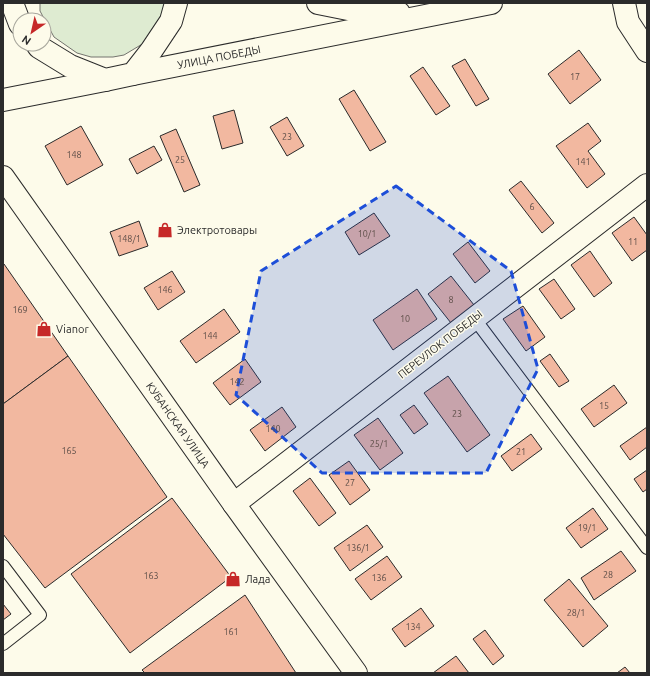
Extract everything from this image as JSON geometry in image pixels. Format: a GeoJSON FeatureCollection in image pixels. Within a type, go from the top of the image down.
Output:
{"type":"FeatureCollection","features":[{"type":"Feature","properties":{"kind":"street"},"geometry":{"type":"LineString","coordinates":[[3,10],[8,3]]}},
{"type":"Feature","properties":{"kind":"street"},"geometry":{"type":"LineString","coordinates":[[133,74],[151,51],[171,21],[176,3]]}},
{"type":"Feature","properties":{"kind":"street","name":"УЛИЦА ПОБЕДЫ"},"geometry":{"type":"LineString","coordinates":[[318,3],[353,10],[434,14]]}},
{"type":"Feature","properties":{"kind":"street","name":"УЛИЦА ПОБЕДЫ"},"geometry":{"type":"LineString","coordinates":[[3,100],[492,3]]}},
{"type":"Feature","properties":{"kind":"street"},"geometry":{"type":"LineString","coordinates":[[624,3],[628,22],[647,51]]}},
{"type":"Feature","properties":{"kind":"street"},"geometry":{"type":"LineString","coordinates":[[47,52],[70,66],[105,80]]}},
{"type":"Feature","properties":{"kind":"street","name":"КУБАНСКАЯ УЛИЦА"},"geometry":{"type":"LineString","coordinates":[[3,177],[234,504],[356,673]]}},
{"type":"Feature","properties":{"kind":"street","name":"ПЕРЕУЛОК ПОБЕДЫ"},"geometry":{"type":"LineString","coordinates":[[234,504],[647,185]]}},
{"type":"Feature","properties":{"kind":"lane"},"geometry":{"type":"LineString","coordinates":[[474,318],[647,548]]}},
{"type":"Feature","properties":{"kind":"lane"},"geometry":{"type":"LineString","coordinates":[[3,566],[40,615],[3,644]]}},
{"type":"Feature","properties":{"kind":"highlighted area"},"geometry":{"type":"Polygon","coordinates":[[[396,186],[511,271],[538,369],[486,473],[322,473],[236,395],[261,271],[396,186]]]}},
{"type":"Feature","properties":{"kind":"green space"},"geometry":{"type":"Polygon","coordinates":[[[40,3],[166,3],[163,15],[144,43],[124,55],[113,57],[91,57],[77,53],[54,37],[52,33],[52,12],[40,11],[40,3]]]}},
{"type":"Feature","properties":{"kind":"building"},"geometry":{"type":"Polygon","coordinates":[[[579,50],[601,80],[570,104],[548,74],[579,50]]]}},
{"type":"Feature","properties":{"kind":"building"},"geometry":{"type":"Polygon","coordinates":[[[465,59],[489,99],[476,106],[452,66],[465,59]]]}},
{"type":"Feature","properties":{"kind":"building"},"geometry":{"type":"Polygon","coordinates":[[[423,67],[450,106],[436,115],[410,76],[423,67]]]}},
{"type":"Feature","properties":{"kind":"building"},"geometry":{"type":"Polygon","coordinates":[[[354,90],[386,142],[370,151],[339,99],[354,90]]]}},
{"type":"Feature","properties":{"kind":"building"},"geometry":{"type":"Polygon","coordinates":[[[234,110],[243,143],[222,149],[213,116],[234,110]]]}},
{"type":"Feature","properties":{"kind":"building"},"geometry":{"type":"Polygon","coordinates":[[[287,117],[304,146],[287,156],[270,127],[287,117]]]}},
{"type":"Feature","properties":{"kind":"building"},"geometry":{"type":"Polygon","coordinates":[[[588,123],[601,141],[588,151],[605,174],[587,188],[556,146],[588,123]]]}},
{"type":"Feature","properties":{"kind":"building"},"geometry":{"type":"Polygon","coordinates":[[[81,126],[103,165],[67,185],[45,146],[81,126]]]}},
{"type":"Feature","properties":{"kind":"building"},"geometry":{"type":"Polygon","coordinates":[[[176,129],[200,185],[184,192],[160,136],[176,129]]]}},
{"type":"Feature","properties":{"kind":"building"},"geometry":{"type":"Polygon","coordinates":[[[154,146],[162,160],[137,174],[129,159],[154,146]]]}},
{"type":"Feature","properties":{"kind":"building"},"geometry":{"type":"Polygon","coordinates":[[[521,181],[554,223],[542,233],[509,190],[521,181]]]}},
{"type":"Feature","properties":{"kind":"building"},"geometry":{"type":"Polygon","coordinates":[[[374,213],[390,236],[359,255],[345,232],[374,213]]]}},
{"type":"Feature","properties":{"kind":"building"},"geometry":{"type":"Polygon","coordinates":[[[634,217],[647,235],[647,250],[632,261],[612,233],[634,217]]]}},
{"type":"Feature","properties":{"kind":"building"},"geometry":{"type":"Polygon","coordinates":[[[139,221],[148,246],[119,256],[110,232],[139,221]]]}},
{"type":"Feature","properties":{"kind":"building"},"geometry":{"type":"Polygon","coordinates":[[[468,242],[490,271],[475,283],[453,254],[468,242]]]}},
{"type":"Feature","properties":{"kind":"building"},"geometry":{"type":"Polygon","coordinates":[[[590,251],[612,283],[594,297],[571,265],[590,251]]]}},
{"type":"Feature","properties":{"kind":"building"},"geometry":{"type":"Polygon","coordinates":[[[4,264],[68,356],[3,404],[3,265],[4,264]]]}},
{"type":"Feature","properties":{"kind":"building"},"geometry":{"type":"Polygon","coordinates":[[[172,271],[185,292],[158,310],[144,288],[172,271]]]}},
{"type":"Feature","properties":{"kind":"building"},"geometry":{"type":"Polygon","coordinates":[[[451,276],[474,305],[451,323],[428,294],[451,276]]]}},
{"type":"Feature","properties":{"kind":"building"},"geometry":{"type":"Polygon","coordinates":[[[554,279],[575,309],[561,319],[539,289],[554,279]]]}},
{"type":"Feature","properties":{"kind":"building"},"geometry":{"type":"Polygon","coordinates":[[[417,289],[437,319],[393,350],[373,320],[417,289]]]}},
{"type":"Feature","properties":{"kind":"building"},"geometry":{"type":"Polygon","coordinates":[[[523,306],[545,337],[526,351],[503,319],[523,306]]]}},
{"type":"Feature","properties":{"kind":"building"},"geometry":{"type":"Polygon","coordinates":[[[224,309],[240,332],[196,363],[180,341],[224,309]]]}},
{"type":"Feature","properties":{"kind":"building"},"geometry":{"type":"Polygon","coordinates":[[[550,354],[569,381],[559,387],[540,361],[550,354]]]}},
{"type":"Feature","properties":{"kind":"building"},"geometry":{"type":"Polygon","coordinates":[[[68,356],[167,497],[45,588],[3,534],[3,404],[68,356]]]}},
{"type":"Feature","properties":{"kind":"building"},"geometry":{"type":"Polygon","coordinates":[[[245,359],[261,382],[230,405],[213,383],[245,359]]]}},
{"type":"Feature","properties":{"kind":"building"},"geometry":{"type":"Polygon","coordinates":[[[448,376],[490,435],[467,452],[424,393],[448,376]]]}},
{"type":"Feature","properties":{"kind":"building"},"geometry":{"type":"Polygon","coordinates":[[[614,385],[627,403],[594,427],[581,409],[614,385]]]}},
{"type":"Feature","properties":{"kind":"building"},"geometry":{"type":"Polygon","coordinates":[[[414,405],[428,424],[414,434],[400,415],[414,405]]]}},
{"type":"Feature","properties":{"kind":"building"},"geometry":{"type":"Polygon","coordinates":[[[282,407],[296,427],[265,451],[250,430],[282,407]]]}},
{"type":"Feature","properties":{"kind":"building"},"geometry":{"type":"Polygon","coordinates":[[[378,418],[403,453],[380,470],[354,435],[378,418]]]}},
{"type":"Feature","properties":{"kind":"building"},"geometry":{"type":"Polygon","coordinates":[[[647,427],[647,447],[630,460],[620,446],[647,427]]]}},
{"type":"Feature","properties":{"kind":"building"},"geometry":{"type":"Polygon","coordinates":[[[531,434],[542,449],[512,471],[501,456],[531,434]]]}},
{"type":"Feature","properties":{"kind":"building"},"geometry":{"type":"Polygon","coordinates":[[[349,461],[370,490],[350,505],[329,475],[349,461]]]}},
{"type":"Feature","properties":{"kind":"building"},"geometry":{"type":"Polygon","coordinates":[[[647,470],[647,489],[643,492],[634,479],[647,470]]]}},
{"type":"Feature","properties":{"kind":"building"},"geometry":{"type":"Polygon","coordinates":[[[310,478],[336,513],[319,526],[293,491],[310,478]]]}},
{"type":"Feature","properties":{"kind":"building"},"geometry":{"type":"Polygon","coordinates":[[[172,498],[231,577],[130,653],[71,574],[172,498]]]}},
{"type":"Feature","properties":{"kind":"building"},"geometry":{"type":"Polygon","coordinates":[[[593,508],[608,529],[581,548],[566,528],[593,508]]]}},
{"type":"Feature","properties":{"kind":"building"},"geometry":{"type":"Polygon","coordinates":[[[367,525],[383,547],[350,571],[334,548],[367,525]]]}},
{"type":"Feature","properties":{"kind":"building"},"geometry":{"type":"Polygon","coordinates":[[[621,551],[636,571],[594,600],[581,578],[621,551]]]}},
{"type":"Feature","properties":{"kind":"building"},"geometry":{"type":"Polygon","coordinates":[[[387,556],[402,577],[371,600],[355,579],[387,556]]]}},
{"type":"Feature","properties":{"kind":"building"},"geometry":{"type":"Polygon","coordinates":[[[569,579],[608,626],[583,647],[544,600],[569,579]]]}},
{"type":"Feature","properties":{"kind":"building"},"geometry":{"type":"Polygon","coordinates":[[[245,595],[296,673],[145,673],[142,670],[245,595]]]}},
{"type":"Feature","properties":{"kind":"building"},"geometry":{"type":"Polygon","coordinates":[[[3,604],[11,614],[3,620],[3,604]]]}},
{"type":"Feature","properties":{"kind":"building"},"geometry":{"type":"Polygon","coordinates":[[[421,608],[434,626],[405,647],[392,629],[421,608]]]}},
{"type":"Feature","properties":{"kind":"building"},"geometry":{"type":"Polygon","coordinates":[[[485,630],[504,656],[493,665],[473,639],[485,630]]]}},
{"type":"Feature","properties":{"kind":"building"},"geometry":{"type":"Polygon","coordinates":[[[456,656],[469,673],[433,673],[456,656]]]}},
{"type":"Feature","properties":{"kind":"building"},"geometry":{"type":"Polygon","coordinates":[[[625,667],[630,673],[617,673],[625,667]]]}},
{"type":"Feature","properties":{"kind":"place","name":"Электротовары"},"geometry":{"type":"Point","coordinates":[165,230]}},
{"type":"Feature","properties":{"kind":"place","name":"Vianor"},"geometry":{"type":"Point","coordinates":[44,329]}},
{"type":"Feature","properties":{"kind":"place","name":"Лада"},"geometry":{"type":"Point","coordinates":[233,579]}}]}
